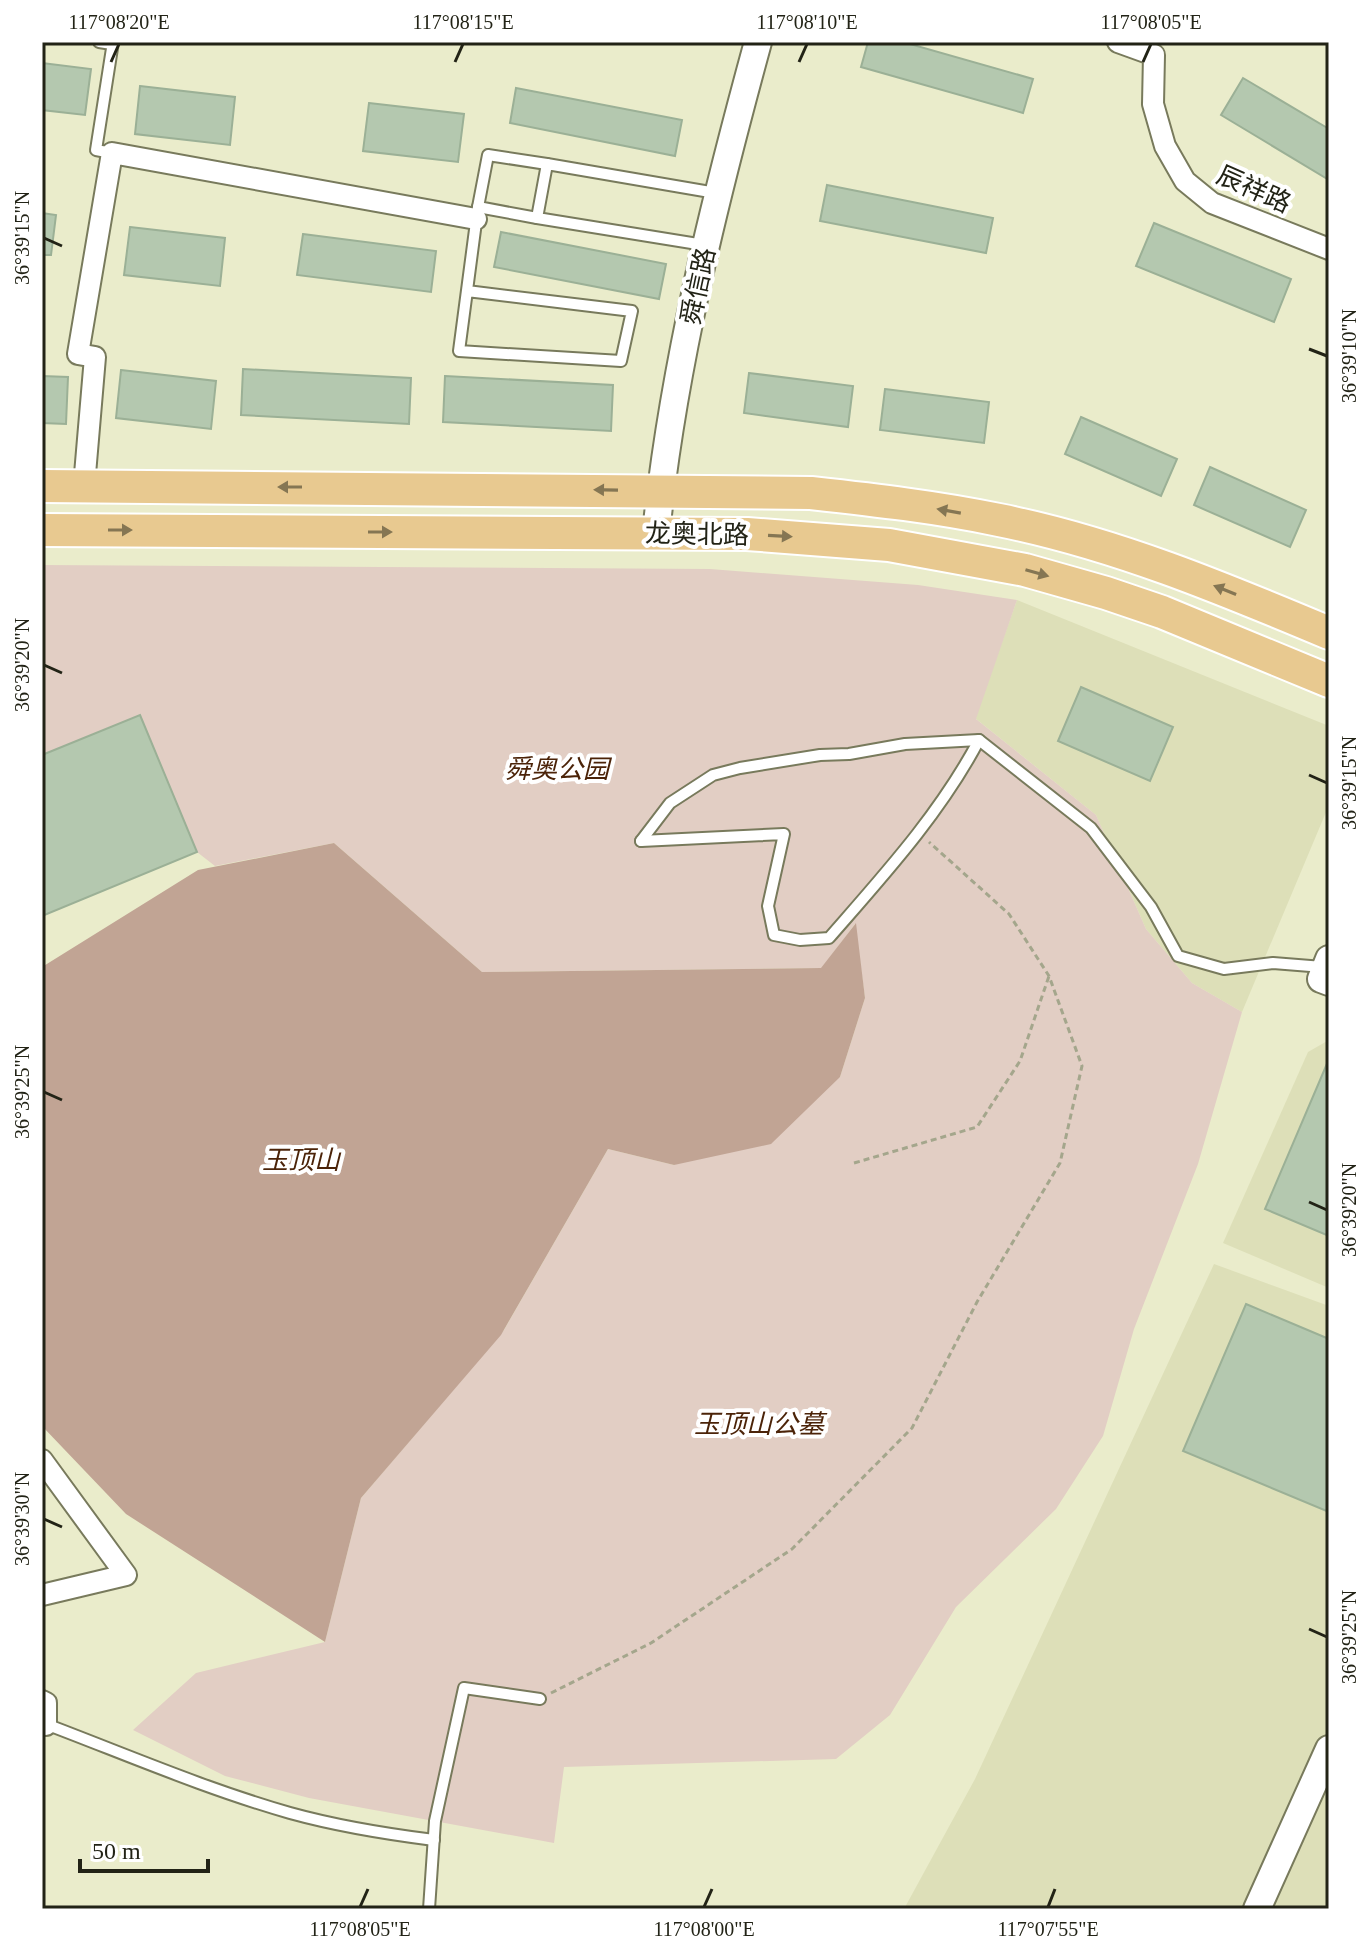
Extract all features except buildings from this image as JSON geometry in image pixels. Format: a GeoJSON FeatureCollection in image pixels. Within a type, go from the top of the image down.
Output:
{"type":"FeatureCollection","features":[{"type":"Feature","properties":{"kind":"main road","name":"龙奥北路"},"geometry":{"type":"LineString","coordinates":[[42,486],[811,493],[929,507],[1000,520],[1101,546],[1187,575],[1329,633]]}},
{"type":"Feature","properties":{"kind":"main road","name":"龙奥北路"},"geometry":{"type":"LineString","coordinates":[[42,530],[747,534],[848,541],[940,553],[1025,570],[1162,612],[1329,681]]}},
{"type":"Feature","properties":{"kind":"street","name":"舜信路"},"geometry":{"type":"LineString","coordinates":[[656,533],[660,491],[693,302],[758,42]]}},
{"type":"Feature","properties":{"kind":"street","name":"辰祥路"},"geometry":{"type":"LineString","coordinates":[[1118,42],[1156,49],[1153,104],[1165,146],[1185,181],[1212,203],[1329,249]]}},
{"type":"Feature","properties":{"kind":"street"},"geometry":{"type":"LineString","coordinates":[[84,486],[95,357],[78,354],[112,153],[477,213]]}},
{"type":"Feature","properties":{"kind":"street"},"geometry":{"type":"LineString","coordinates":[[42,1460],[126,1575],[42,1595]]}},
{"type":"Feature","properties":{"kind":"street"},"geometry":{"type":"LineString","coordinates":[[42,1701],[46,1703],[44,1724]]}},
{"type":"Feature","properties":{"kind":"street"},"geometry":{"type":"LineString","coordinates":[[1257,1909],[1329,1749]]}},
{"type":"Feature","properties":{"kind":"lane"},"geometry":{"type":"LineString","coordinates":[[99,42],[113,43],[96,150],[112,153]]}},
{"type":"Feature","properties":{"kind":"lane"},"geometry":{"type":"LineString","coordinates":[[467,291],[632,311],[621,361],[459,351],[477,213],[488,155],[718,193]]}},
{"type":"Feature","properties":{"kind":"lane"},"geometry":{"type":"LineString","coordinates":[[537,218],[547,164]]}},
{"type":"Feature","properties":{"kind":"lane"},"geometry":{"type":"LineString","coordinates":[[477,213],[537,218],[706,246]]}},
{"type":"Feature","properties":{"kind":"lane"},"geometry":{"type":"LineString","coordinates":[[979,740],[957,782],[829,938],[800,940],[774,935],[768,906],[784,834],[641,841],[670,803],[713,775],[820,755],[849,754],[905,744],[979,740],[1091,828],[1151,907],[1178,956],[1224,969],[1273,963],[1326,972]]}},
{"type":"Feature","properties":{"kind":"lane"},"geometry":{"type":"LineString","coordinates":[[429,1909],[435,1821],[464,1688],[540,1699]]}},
{"type":"Feature","properties":{"kind":"lane"},"geometry":{"type":"LineString","coordinates":[[44,1724],[203,1785],[292,1814],[434,1840]]}},
{"type":"Feature","properties":{"kind":"path"},"geometry":{"type":"LineString","coordinates":[[540,1699],[651,1643],[792,1549],[912,1428],[977,1302],[1060,1163],[1082,1066],[1049,976],[1009,914],[918,832]]}},
{"type":"Feature","properties":{"kind":"path"},"geometry":{"type":"LineString","coordinates":[[854,1163],[977,1127],[1020,1061],[1049,976]]}},
{"type":"Feature","properties":{"kind":"shaded area"},"geometry":{"type":"Polygon","coordinates":[[[1017,600],[1329,726],[1329,805],[1242,1012],[1192,983],[1146,929],[1096,815],[975,718],[1017,600]]]}},
{"type":"Feature","properties":{"kind":"shaded area"},"geometry":{"type":"Polygon","coordinates":[[[1329,1040],[1329,1288],[1223,1243],[1308,1052],[1329,1040]]]}},
{"type":"Feature","properties":{"kind":"shaded area"},"geometry":{"type":"Polygon","coordinates":[[[1214,1264],[1329,1306],[1329,1909],[904,1909],[975,1779],[1214,1264]]]}},
{"type":"Feature","properties":{"kind":"green space","name":"玉顶山公墓"},"geometry":{"type":"Polygon","coordinates":[[[42,565],[710,569],[918,585],[1017,600],[976,719],[1096,815],[1146,929],[1192,983],[1242,1012],[1198,1164],[1134,1329],[1103,1436],[1056,1509],[956,1607],[890,1715],[836,1759],[564,1767],[554,1843],[309,1798],[225,1776],[133,1730],[196,1673],[325,1642],[361,1498],[504,1330],[608,1149],[674,1165],[840,1077],[865,998],[855,924],[822,968],[482,972],[334,843],[215,866],[197,852],[140,715],[42,755],[42,565]]]}},
{"type":"Feature","properties":{"kind":"green space","name":"玉顶山"},"geometry":{"type":"Polygon","coordinates":[[[334,843],[482,972],[821,968],[856,923],[865,998],[840,1077],[771,1144],[674,1165],[608,1149],[501,1335],[361,1498],[325,1642],[126,1514],[42,1426],[42,967],[198,870],[334,843]]]}},
{"type":"Feature","properties":{"kind":"park label","name":"舜奥公园"},"geometry":{"type":"Point","coordinates":[557,769]}}]}
